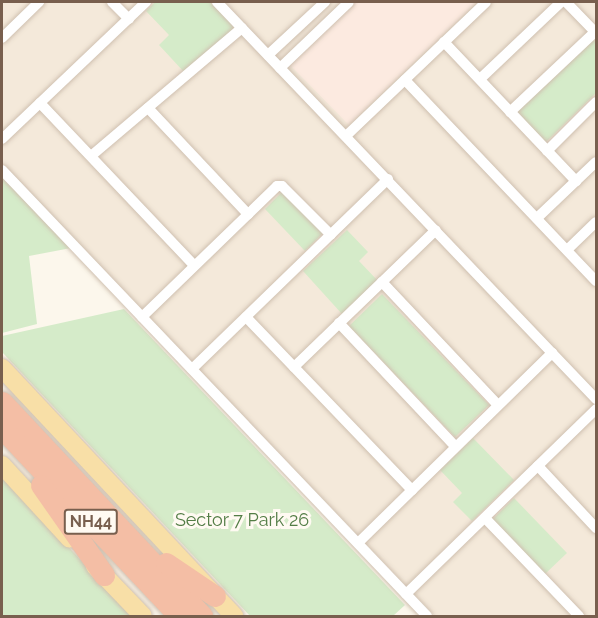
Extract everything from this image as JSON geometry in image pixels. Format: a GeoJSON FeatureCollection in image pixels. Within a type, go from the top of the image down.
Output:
{"type":"FeatureCollection","features":[{"type":"Feature","properties":{"kind":"highway","name":"NH44"},"geometry":{"type":"LineString","coordinates":[[2,402],[202,616]]}},
{"type":"Feature","properties":{"kind":"highway","name":"NH44"},"geometry":{"type":"LineString","coordinates":[[2,428],[179,616]]}},
{"type":"Feature","properties":{"kind":"highway"},"geometry":{"type":"LineString","coordinates":[[16,443],[26,464],[104,575]]}},
{"type":"Feature","properties":{"kind":"highway"},"geometry":{"type":"LineString","coordinates":[[93,500],[174,569],[214,596]]}},
{"type":"Feature","properties":{"kind":"main road"},"geometry":{"type":"LineString","coordinates":[[2,368],[234,616]]}},
{"type":"Feature","properties":{"kind":"main road"},"geometry":{"type":"LineString","coordinates":[[2,465],[143,616]]}},
{"type":"Feature","properties":{"kind":"street"},"geometry":{"type":"LineString","coordinates":[[2,38],[39,2]]}},
{"type":"Feature","properties":{"kind":"street"},"geometry":{"type":"LineString","coordinates":[[112,2],[129,19]]}},
{"type":"Feature","properties":{"kind":"street"},"geometry":{"type":"LineString","coordinates":[[2,139],[146,2]]}},
{"type":"Feature","properties":{"kind":"street"},"geometry":{"type":"LineString","coordinates":[[217,2],[347,135],[597,399]]}},
{"type":"Feature","properties":{"kind":"street"},"geometry":{"type":"LineString","coordinates":[[268,55],[325,2]]}},
{"type":"Feature","properties":{"kind":"street"},"geometry":{"type":"LineString","coordinates":[[280,68],[349,2]]}},
{"type":"Feature","properties":{"kind":"street"},"geometry":{"type":"LineString","coordinates":[[347,135],[486,2]]}},
{"type":"Feature","properties":{"kind":"street"},"geometry":{"type":"LineString","coordinates":[[480,79],[561,2]]}},
{"type":"Feature","properties":{"kind":"street"},"geometry":{"type":"LineString","coordinates":[[510,112],[596,32],[566,2]]}},
{"type":"Feature","properties":{"kind":"street"},"geometry":{"type":"LineString","coordinates":[[91,156],[242,28]]}},
{"type":"Feature","properties":{"kind":"street"},"geometry":{"type":"LineString","coordinates":[[444,42],[576,181]]}},
{"type":"Feature","properties":{"kind":"street"},"geometry":{"type":"LineString","coordinates":[[405,80],[597,281]]}},
{"type":"Feature","properties":{"kind":"street"},"geometry":{"type":"LineString","coordinates":[[547,151],[597,102]]}},
{"type":"Feature","properties":{"kind":"street"},"geometry":{"type":"LineString","coordinates":[[40,103],[194,265]]}},
{"type":"Feature","properties":{"kind":"street"},"geometry":{"type":"LineString","coordinates":[[148,108],[248,214]]}},
{"type":"Feature","properties":{"kind":"street"},"geometry":{"type":"LineString","coordinates":[[537,218],[597,162]]}},
{"type":"Feature","properties":{"kind":"street"},"geometry":{"type":"LineString","coordinates":[[2,170],[427,616]]}},
{"type":"Feature","properties":{"kind":"street"},"geometry":{"type":"LineString","coordinates":[[192,369],[388,179]]}},
{"type":"Feature","properties":{"kind":"street"},"geometry":{"type":"LineString","coordinates":[[141,317],[279,186],[332,234]]}},
{"type":"Feature","properties":{"kind":"street"},"geometry":{"type":"LineString","coordinates":[[567,250],[597,222]]}},
{"type":"Feature","properties":{"kind":"street"},"geometry":{"type":"LineString","coordinates":[[294,367],[436,230]]}},
{"type":"Feature","properties":{"kind":"street"},"geometry":{"type":"LineString","coordinates":[[382,282],[498,405]]}},
{"type":"Feature","properties":{"kind":"street"},"geometry":{"type":"LineString","coordinates":[[246,317],[412,490]]}},
{"type":"Feature","properties":{"kind":"street"},"geometry":{"type":"LineString","coordinates":[[339,323],[456,447]]}},
{"type":"Feature","properties":{"kind":"street"},"geometry":{"type":"LineString","coordinates":[[358,543],[552,354]]}},
{"type":"Feature","properties":{"kind":"street"},"geometry":{"type":"LineString","coordinates":[[406,594],[597,409]]}},
{"type":"Feature","properties":{"kind":"street"},"geometry":{"type":"LineString","coordinates":[[538,466],[594,520]]}},
{"type":"Feature","properties":{"kind":"street"},"geometry":{"type":"LineString","coordinates":[[485,518],[579,616]]}},
{"type":"Feature","properties":{"kind":"shaded area"},"geometry":{"type":"Polygon","coordinates":[[[2,2],[596,2],[596,616],[435,616],[2,164],[2,2]]]}},
{"type":"Feature","properties":{"kind":"shaded area"},"geometry":{"type":"Polygon","coordinates":[[[353,2],[477,2],[349,125],[288,63],[353,2]]]}},
{"type":"Feature","properties":{"kind":"green space"},"geometry":{"type":"Polygon","coordinates":[[[155,2],[210,2],[236,29],[184,72],[159,45],[169,35],[146,11],[155,2]]]}},
{"type":"Feature","properties":{"kind":"green space"},"geometry":{"type":"Polygon","coordinates":[[[593,39],[596,43],[596,93],[546,142],[517,112],[593,39]]]}},
{"type":"Feature","properties":{"kind":"green space"},"geometry":{"type":"Polygon","coordinates":[[[2,177],[71,248],[29,256],[37,324],[2,333],[2,177]]]}},
{"type":"Feature","properties":{"kind":"green space"},"geometry":{"type":"Polygon","coordinates":[[[285,189],[325,231],[305,251],[265,209],[285,189]]]}},
{"type":"Feature","properties":{"kind":"green space"},"geometry":{"type":"Polygon","coordinates":[[[347,230],[368,252],[359,261],[378,281],[342,314],[303,271],[347,230]]]}},
{"type":"Feature","properties":{"kind":"green space"},"geometry":{"type":"Polygon","coordinates":[[[382,294],[489,405],[455,437],[349,326],[382,294]]]}},
{"type":"Feature","properties":{"kind":"green space","name":"Sector 7 Park 26"},"geometry":{"type":"Polygon","coordinates":[[[124,309],[405,605],[393,616],[250,616],[2,352],[2,336],[124,309]]]}},
{"type":"Feature","properties":{"kind":"green space"},"geometry":{"type":"Polygon","coordinates":[[[473,438],[514,480],[472,521],[453,502],[462,493],[440,470],[473,438]]]}},
{"type":"Feature","properties":{"kind":"green space"},"geometry":{"type":"Polygon","coordinates":[[[2,476],[133,616],[2,616],[2,476]]]}},
{"type":"Feature","properties":{"kind":"green space"},"geometry":{"type":"Polygon","coordinates":[[[514,498],[567,553],[545,574],[493,519],[514,498]]]}}]}
